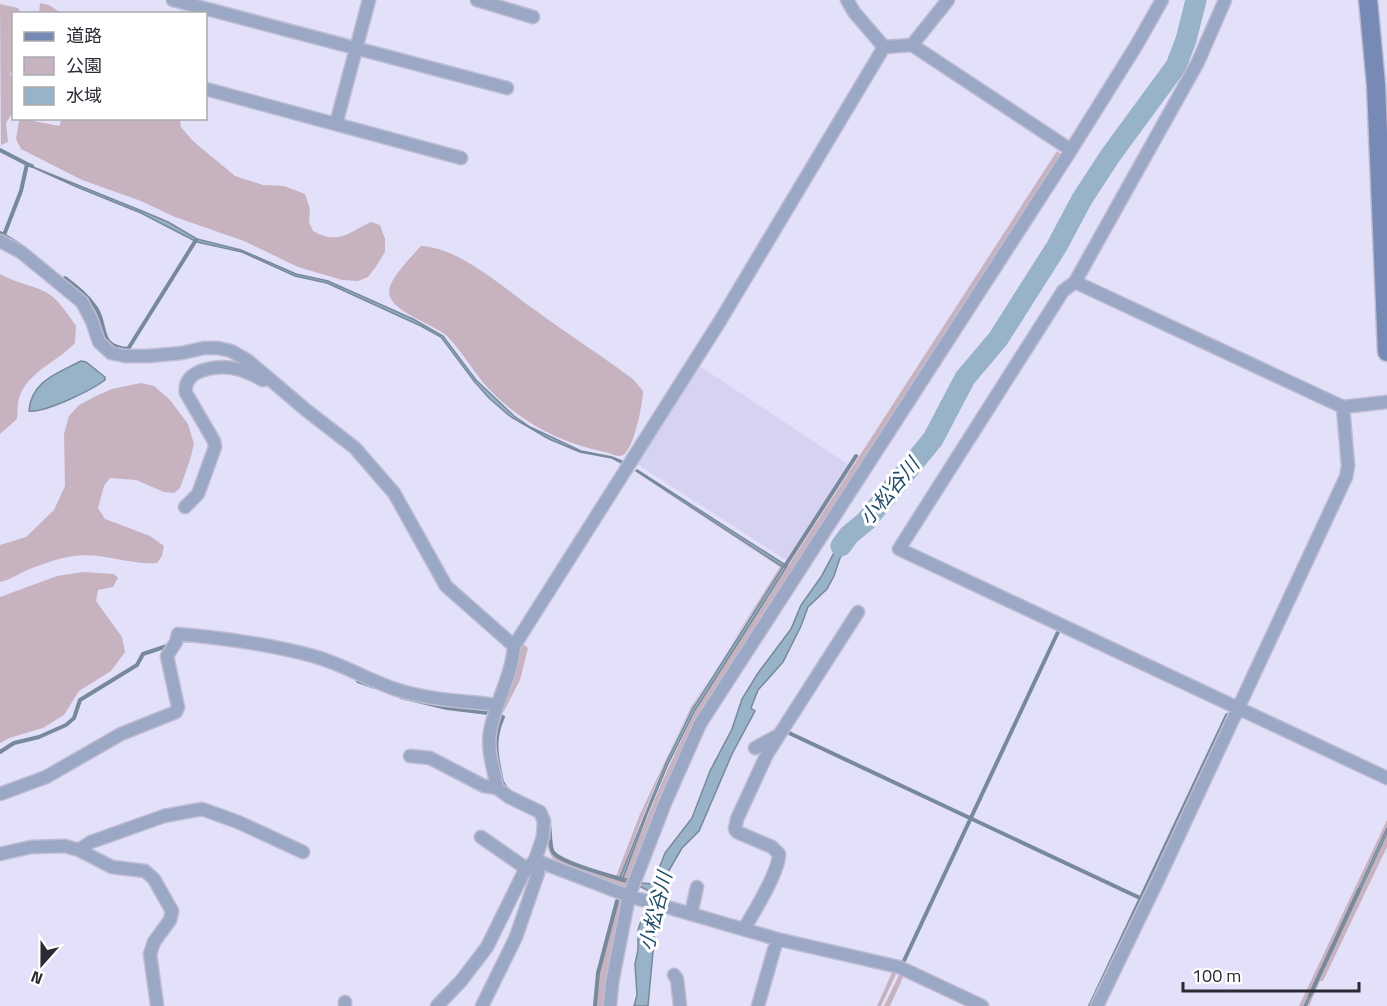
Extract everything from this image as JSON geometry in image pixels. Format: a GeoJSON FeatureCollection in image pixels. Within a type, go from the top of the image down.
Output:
{"type":"FeatureCollection","features":[{"type":"Feature","properties":{"kind":"main road"},"geometry":{"type":"LineString","coordinates":[[1368,0],[1376,85],[1384,324],[1387,352]]}},
{"type":"Feature","properties":{"kind":"street"},"geometry":{"type":"LineString","coordinates":[[336,124],[369,0]]}},
{"type":"Feature","properties":{"kind":"street"},"geometry":{"type":"LineString","coordinates":[[477,0],[533,17]]}},
{"type":"Feature","properties":{"kind":"street"},"geometry":{"type":"LineString","coordinates":[[847,0],[854,12],[884,47]]}},
{"type":"Feature","properties":{"kind":"street"},"geometry":{"type":"LineString","coordinates":[[912,45],[948,0]]}},
{"type":"Feature","properties":{"kind":"street"},"geometry":{"type":"LineString","coordinates":[[610,1006],[612,984],[633,897],[665,803],[700,724],[1071,150],[1162,0]]}},
{"type":"Feature","properties":{"kind":"street"},"geometry":{"type":"LineString","coordinates":[[1225,0],[1198,62],[1075,282],[1064,291],[899,549],[1387,778]]}},
{"type":"Feature","properties":{"kind":"street"},"geometry":{"type":"LineString","coordinates":[[177,4],[356,47],[507,88]]}},
{"type":"Feature","properties":{"kind":"street"},"geometry":{"type":"LineString","coordinates":[[884,47],[912,45],[1071,150]]}},
{"type":"Feature","properties":{"kind":"street"},"geometry":{"type":"LineString","coordinates":[[497,788],[490,757],[490,734],[497,705],[513,661],[513,646],[720,321],[884,47]]}},
{"type":"Feature","properties":{"kind":"street"},"geometry":{"type":"LineString","coordinates":[[207,89],[460,158]]}},
{"type":"Feature","properties":{"kind":"street"},"geometry":{"type":"LineString","coordinates":[[0,241],[21,252],[82,302],[101,345],[111,354],[148,356],[218,348],[231,351],[247,360],[355,448],[394,493],[446,586],[513,646]]}},
{"type":"Feature","properties":{"kind":"street"},"geometry":{"type":"LineString","coordinates":[[1075,282],[1343,407],[1387,402]]}},
{"type":"Feature","properties":{"kind":"street"},"geometry":{"type":"LineString","coordinates":[[185,507],[198,494],[215,447],[214,441],[186,393],[184,385],[189,378],[201,371],[228,367],[245,371],[275,385]]}},
{"type":"Feature","properties":{"kind":"street"},"geometry":{"type":"LineString","coordinates":[[1097,1006],[1346,477],[1348,466],[1343,407]]}},
{"type":"Feature","properties":{"kind":"street"},"geometry":{"type":"LineString","coordinates":[[744,929],[779,861],[778,854],[772,847],[737,832],[735,829],[737,819],[778,735],[858,612]]}},
{"type":"Feature","properties":{"kind":"street"},"geometry":{"type":"LineString","coordinates":[[0,794],[46,777],[121,734],[176,712],[178,707],[167,656],[178,634],[240,640],[304,654],[351,669],[396,689],[415,694],[497,705]]}},
{"type":"Feature","properties":{"kind":"street"},"geometry":{"type":"LineString","coordinates":[[755,748],[778,735]]}},
{"type":"Feature","properties":{"kind":"street"},"geometry":{"type":"LineString","coordinates":[[410,756],[430,758],[484,786],[497,788],[509,797],[540,812],[544,821],[543,837],[531,865],[523,874],[487,947],[461,981],[437,1006]]}},
{"type":"Feature","properties":{"kind":"street"},"geometry":{"type":"LineString","coordinates":[[79,850],[91,842],[164,816],[202,809],[238,822],[303,852]]}},
{"type":"Feature","properties":{"kind":"street"},"geometry":{"type":"LineString","coordinates":[[481,837],[531,865],[777,939],[901,968],[982,1006]]}},
{"type":"Feature","properties":{"kind":"street"},"geometry":{"type":"LineString","coordinates":[[0,854],[15,850],[65,846],[79,850],[112,867],[145,872],[154,879],[172,911],[170,920],[154,942],[150,954],[158,1006]]}},
{"type":"Feature","properties":{"kind":"street"},"geometry":{"type":"LineString","coordinates":[[482,1006],[516,938],[538,873],[531,865]]}},
{"type":"Feature","properties":{"kind":"street"},"geometry":{"type":"LineString","coordinates":[[688,913],[698,886]]}},
{"type":"Feature","properties":{"kind":"street"},"geometry":{"type":"LineString","coordinates":[[758,1006],[777,939]]}},
{"type":"Feature","properties":{"kind":"street"},"geometry":{"type":"LineString","coordinates":[[674,975],[677,979],[680,1006]]}},
{"type":"Feature","properties":{"kind":"shaded area"},"geometry":{"type":"Polygon","coordinates":[[[698,365],[849,465],[786,560],[637,464],[698,365]]]}},
{"type":"Feature","properties":{"kind":"green space"},"geometry":{"type":"Polygon","coordinates":[[[40,3],[49,5],[60,12],[39,12],[40,3]]]}},
{"type":"Feature","properties":{"kind":"green space"},"geometry":{"type":"Polygon","coordinates":[[[0,4],[18,8],[20,12],[12,12],[10,75],[12,77],[12,114],[6,123],[8,142],[1,145],[0,4]]]}},
{"type":"Feature","properties":{"kind":"green space"},"geometry":{"type":"Polygon","coordinates":[[[28,120],[59,126],[62,120],[180,120],[181,127],[193,141],[235,176],[263,185],[284,186],[305,194],[310,209],[309,222],[313,231],[329,237],[343,236],[371,222],[380,225],[385,239],[385,252],[368,277],[358,281],[342,280],[298,267],[244,241],[175,217],[141,201],[82,180],[21,149],[16,139],[19,121],[28,120]]]}},
{"type":"Feature","properties":{"kind":"green space"},"geometry":{"type":"Polygon","coordinates":[[[1057,151],[1061,154],[861,472],[712,702],[679,765],[630,888],[622,890],[557,862],[549,852],[544,815],[532,803],[510,793],[503,787],[535,804],[546,816],[549,825],[550,848],[559,859],[578,868],[615,879],[640,814],[691,707],[708,680],[682,727],[653,791],[619,879],[627,882],[628,879],[624,877],[641,832],[700,702],[1057,151]]]}},
{"type":"Feature","properties":{"kind":"green space"},"geometry":{"type":"Polygon","coordinates":[[[421,246],[436,248],[451,254],[481,270],[633,379],[643,391],[643,397],[631,444],[623,455],[616,456],[575,444],[545,431],[518,415],[488,387],[448,337],[396,305],[391,298],[390,286],[402,267],[421,246]]]}},
{"type":"Feature","properties":{"kind":"green space"},"geometry":{"type":"Polygon","coordinates":[[[0,274],[52,296],[76,326],[75,343],[37,373],[25,386],[19,398],[17,419],[0,434],[0,274]]]}},
{"type":"Feature","properties":{"kind":"green space"},"geometry":{"type":"Polygon","coordinates":[[[141,383],[154,386],[170,400],[188,424],[194,444],[190,460],[180,488],[174,493],[164,492],[136,480],[110,478],[104,486],[98,508],[105,519],[150,536],[164,546],[162,556],[157,563],[147,563],[95,556],[74,556],[43,564],[0,582],[0,545],[26,537],[54,510],[65,486],[64,434],[69,416],[79,405],[98,395],[112,389],[141,383]]]}},
{"type":"Feature","properties":{"kind":"green space"},"geometry":{"type":"Polygon","coordinates":[[[631,469],[783,567],[724,655],[780,567],[631,469]]]}},
{"type":"Feature","properties":{"kind":"green space"},"geometry":{"type":"Polygon","coordinates":[[[83,572],[114,574],[118,578],[113,587],[98,590],[96,601],[122,637],[125,652],[111,671],[79,691],[64,715],[43,728],[0,743],[0,597],[57,576],[83,572]]]}},
{"type":"Feature","properties":{"kind":"green space"},"geometry":{"type":"Polygon","coordinates":[[[522,643],[528,648],[520,680],[504,711],[501,710],[522,643]]]}},
{"type":"Feature","properties":{"kind":"green space"},"geometry":{"type":"Polygon","coordinates":[[[498,715],[502,715],[496,733],[497,764],[503,787],[496,775],[493,755],[498,715]]]}},
{"type":"Feature","properties":{"kind":"green space"},"geometry":{"type":"Polygon","coordinates":[[[1387,820],[1387,827],[1303,1006],[1299,1006],[1387,820]]]}},
{"type":"Feature","properties":{"kind":"green space"},"geometry":{"type":"Polygon","coordinates":[[[1387,834],[1387,847],[1323,981],[1320,981],[1309,1006],[1306,1006],[1387,834]]]}},
{"type":"Feature","properties":{"kind":"green space"},"geometry":{"type":"Polygon","coordinates":[[[619,897],[624,903],[608,1006],[597,1006],[599,975],[619,897]]]}},
{"type":"Feature","properties":{"kind":"green space"},"geometry":{"type":"Polygon","coordinates":[[[894,968],[898,970],[881,1006],[877,1006],[894,968]]]}},
{"type":"Feature","properties":{"kind":"green space"},"geometry":{"type":"Polygon","coordinates":[[[901,971],[905,973],[890,1006],[884,1006],[901,971]]]}},
{"type":"Feature","properties":{"kind":"water"},"geometry":{"type":"Polygon","coordinates":[[[28,165],[168,222],[197,239],[241,250],[296,274],[328,281],[413,319],[443,336],[476,380],[514,416],[530,427],[581,451],[612,457],[624,462],[623,464],[612,458],[580,452],[549,439],[511,417],[474,381],[441,337],[421,326],[327,283],[295,276],[242,252],[197,242],[141,213],[28,165]]]}},
{"type":"Feature","properties":{"kind":"water"},"geometry":{"type":"Polygon","coordinates":[[[81,361],[86,362],[105,377],[105,380],[57,405],[29,411],[31,401],[40,385],[55,374],[81,361]]]}},
{"type":"Feature","properties":{"kind":"water"},"geometry":{"type":"Polygon","coordinates":[[[637,470],[787,566],[695,710],[668,764],[647,814],[623,878],[627,879],[627,882],[619,880],[666,763],[693,708],[783,567],[637,470]]]}},
{"type":"Feature","properties":{"kind":"water"},"geometry":{"type":"Polygon","coordinates":[[[862,521],[856,537],[848,542],[827,589],[808,607],[783,662],[758,690],[751,708],[755,711],[732,754],[699,831],[682,848],[668,872],[655,930],[648,1006],[634,1006],[637,995],[635,964],[638,930],[651,892],[637,885],[653,884],[665,853],[692,818],[710,771],[732,729],[742,699],[758,673],[791,629],[801,605],[821,577],[843,536],[851,527],[862,521]]]}},
{"type":"Feature","properties":{"kind":"water"},"geometry":{"type":"Polygon","coordinates":[[[1387,828],[1387,833],[1306,1006],[1304,1006],[1387,828]]]}},
{"type":"Feature","properties":{"kind":"waterway","name":"小松谷川"},"geometry":{"type":"LineString","coordinates":[[841,546],[849,535],[866,521],[933,439],[965,378],[998,339],[1110,156],[1176,66],[1186,40],[1196,0]]}},
{"type":"Feature","properties":{"kind":"waterway"},"geometry":{"type":"LineString","coordinates":[[0,150],[27,164]]}},
{"type":"Feature","properties":{"kind":"waterway"},"geometry":{"type":"LineString","coordinates":[[4,235],[21,191],[27,164],[32,166]]}},
{"type":"Feature","properties":{"kind":"waterway"},"geometry":{"type":"LineString","coordinates":[[0,233],[20,245]]}},
{"type":"Feature","properties":{"kind":"waterway"},"geometry":{"type":"LineString","coordinates":[[62,281],[65,278],[93,303],[100,315],[107,340],[118,347],[128,349],[196,240]]}},
{"type":"Feature","properties":{"kind":"waterway"},"geometry":{"type":"LineString","coordinates":[[91,308],[100,328]]}},
{"type":"Feature","properties":{"kind":"waterway"},"geometry":{"type":"LineString","coordinates":[[785,566],[856,456]]}},
{"type":"Feature","properties":{"kind":"waterway"},"geometry":{"type":"LineString","coordinates":[[902,965],[1058,632]]}},
{"type":"Feature","properties":{"kind":"waterway"},"geometry":{"type":"LineString","coordinates":[[0,752],[14,743],[39,737],[66,725],[74,718],[80,700],[137,665],[143,654],[167,646]]}},
{"type":"Feature","properties":{"kind":"waterway"},"geometry":{"type":"LineString","coordinates":[[358,681],[375,687]]}},
{"type":"Feature","properties":{"kind":"waterway"},"geometry":{"type":"LineString","coordinates":[[401,697],[447,708],[488,713]]}},
{"type":"Feature","properties":{"kind":"waterway"},"geometry":{"type":"LineString","coordinates":[[1090,1006],[1227,715]]}},
{"type":"Feature","properties":{"kind":"waterway"},"geometry":{"type":"LineString","coordinates":[[503,717],[496,749],[502,782],[506,788]]}},
{"type":"Feature","properties":{"kind":"waterway"},"geometry":{"type":"LineString","coordinates":[[787,732],[1140,898]]}},
{"type":"Feature","properties":{"kind":"waterway"},"geometry":{"type":"LineString","coordinates":[[548,820],[550,842],[557,856],[623,880]]}},
{"type":"Feature","properties":{"kind":"waterway"},"geometry":{"type":"LineString","coordinates":[[1310,995],[1359,890]]}},
{"type":"Feature","properties":{"kind":"waterway"},"geometry":{"type":"LineString","coordinates":[[595,1006],[598,973],[617,901]]}}]}
